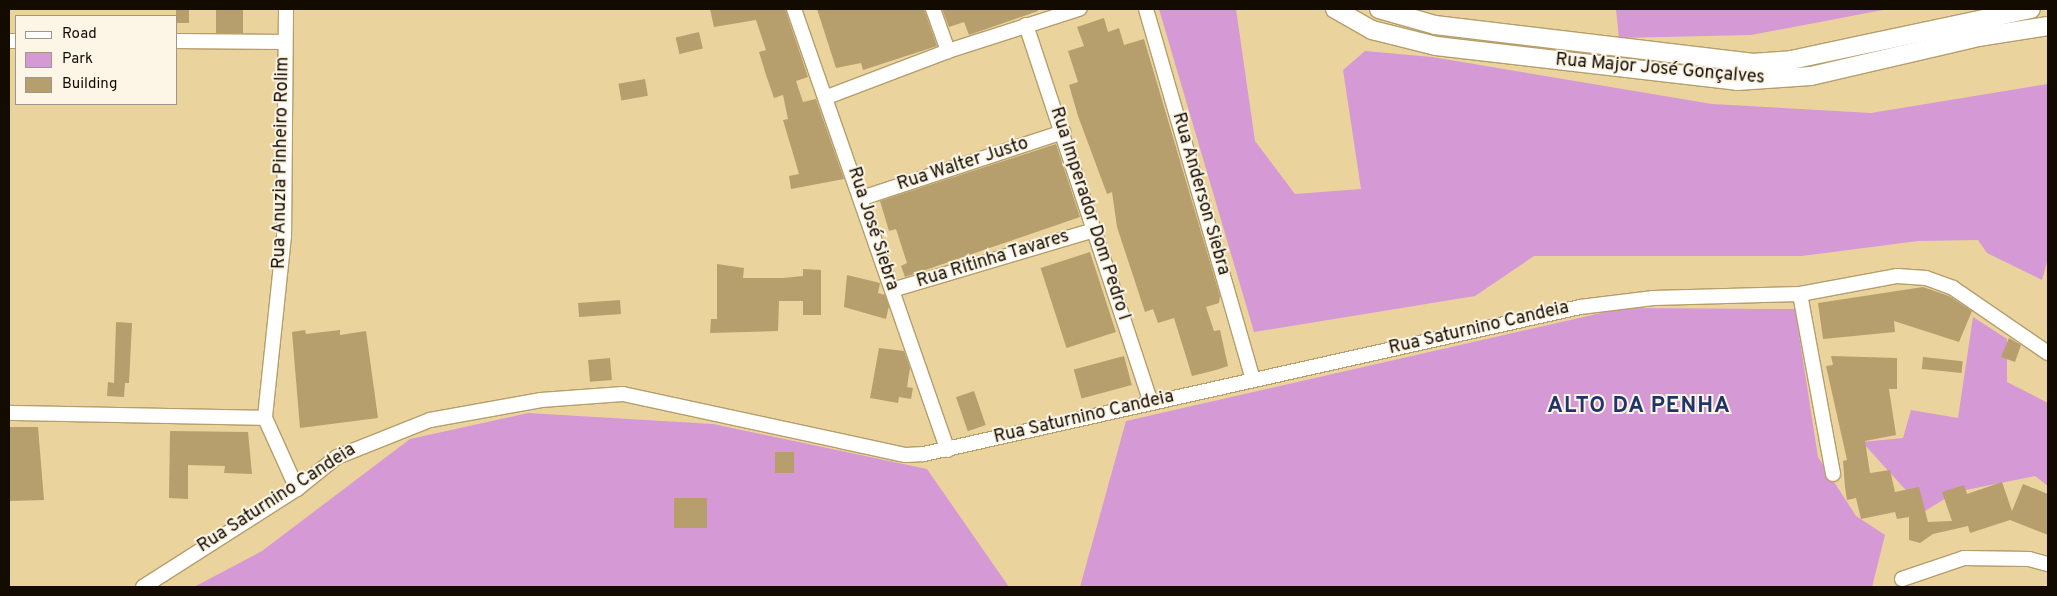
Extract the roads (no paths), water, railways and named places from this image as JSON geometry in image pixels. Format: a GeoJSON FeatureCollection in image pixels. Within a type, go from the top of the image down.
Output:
{"type":"FeatureCollection","features":[{"type":"Feature","properties":{"kind":"street","name":"Rua Anuzia Pinheiro Rolim"},"geometry":{"type":"LineString","coordinates":[[265,418],[284,236],[286,9]]}},
{"type":"Feature","properties":{"kind":"street","name":"Rua José Siebra"},"geometry":{"type":"LineString","coordinates":[[794,9],[827,97],[948,450]]}},
{"type":"Feature","properties":{"kind":"street"},"geometry":{"type":"LineString","coordinates":[[933,9],[948,51]]}},
{"type":"Feature","properties":{"kind":"street"},"geometry":{"type":"LineString","coordinates":[[827,97],[948,51],[1079,9]]}},
{"type":"Feature","properties":{"kind":"street","name":"Rua Anderson Siebra"},"geometry":{"type":"LineString","coordinates":[[1146,9],[1253,379]]}},
{"type":"Feature","properties":{"kind":"street","name":"Rua Major José Gonçalves"},"geometry":{"type":"LineString","coordinates":[[1335,9],[1372,30],[1436,46],[1737,81],[1812,76],[1978,37],[2048,26]]}},
{"type":"Feature","properties":{"kind":"street","name":"Rua Major José Gonçalves"},"geometry":{"type":"LineString","coordinates":[[1379,9],[1435,25],[1752,64],[1792,60],[2031,9]]}},
{"type":"Feature","properties":{"kind":"street","name":"Rua Imperador Dom Pedro I"},"geometry":{"type":"LineString","coordinates":[[1026,25],[1063,132],[1151,403]]}},
{"type":"Feature","properties":{"kind":"street"},"geometry":{"type":"LineString","coordinates":[[178,41],[285,42]]}},
{"type":"Feature","properties":{"kind":"street","name":"Rua Walter Justo"},"geometry":{"type":"LineString","coordinates":[[862,198],[1063,132]]}},
{"type":"Feature","properties":{"kind":"street","name":"Rua Ritinha Tavares"},"geometry":{"type":"LineString","coordinates":[[892,290],[1094,230]]}},
{"type":"Feature","properties":{"kind":"street","name":"Rua Saturnino Candeia"},"geometry":{"type":"LineString","coordinates":[[143,587],[297,489],[337,457],[430,420],[541,400],[614,394],[669,400],[906,455],[948,450],[1253,379],[1615,301],[1800,294],[1897,276],[1926,278],[1979,304],[2048,353]]}},
{"type":"Feature","properties":{"kind":"street"},"geometry":{"type":"LineString","coordinates":[[1800,294],[1833,474]]}},
{"type":"Feature","properties":{"kind":"street"},"geometry":{"type":"LineString","coordinates":[[9,413],[265,418],[297,489]]}},
{"type":"Feature","properties":{"kind":"street"},"geometry":{"type":"LineString","coordinates":[[1902,579],[1964,558],[2011,558],[2048,564]]}},
{"type":"Feature","properties":{"kind":"district","name":"ALTO DA PENHA"},"geometry":{"type":"Point","coordinates":[1639,407]}}]}
